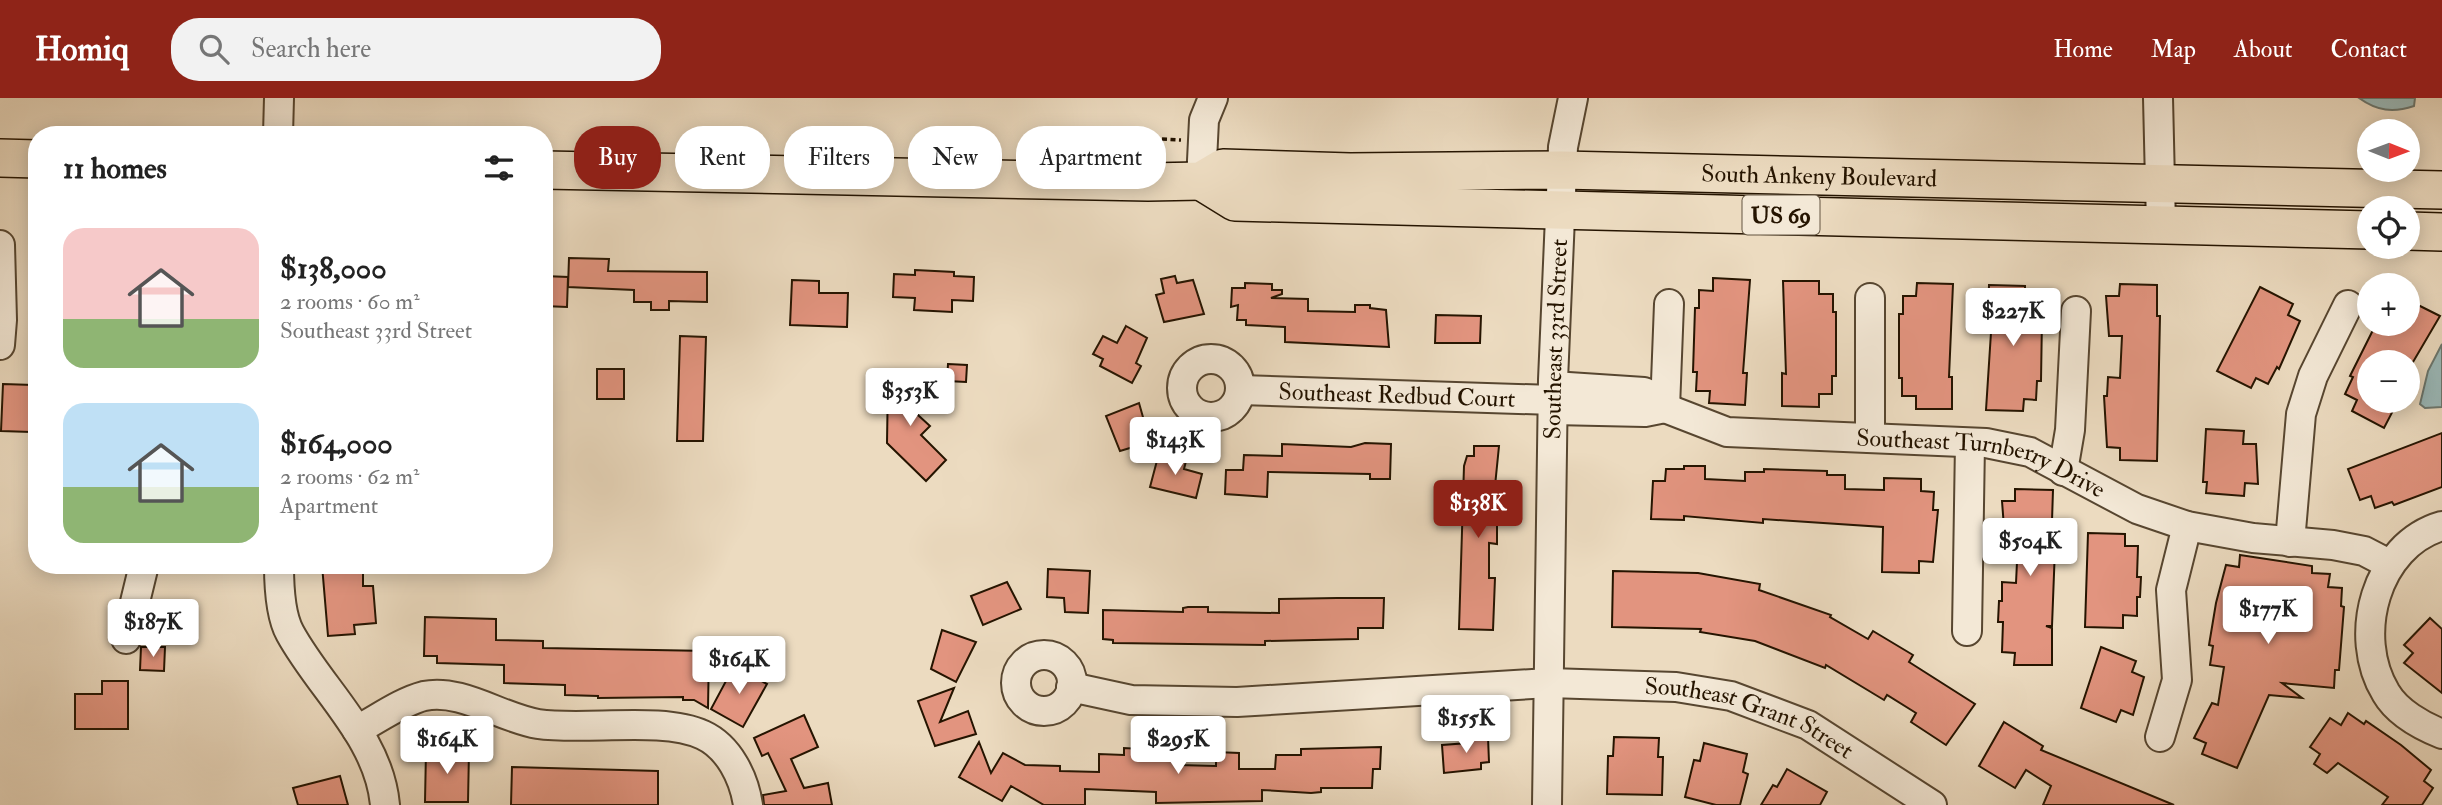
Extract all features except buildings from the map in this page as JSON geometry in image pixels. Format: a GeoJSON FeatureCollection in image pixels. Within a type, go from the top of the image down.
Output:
{"type":"FeatureCollection","features":[{"type":"Feature","properties":{"kind":"main road"},"geometry":{"type":"LineString","coordinates":[[0,158],[28,159]]}},
{"type":"Feature","properties":{"kind":"main road","name":"South Ankeny Boulevard"},"geometry":{"type":"LineString","coordinates":[[553,170],[1149,182],[1201,181],[1223,168],[1350,172],[1562,170],[2442,190]]}},
{"type":"Feature","properties":{"kind":"main road","name":"South Ankeny Boulevard"},"geometry":{"type":"LineString","coordinates":[[1201,181],[1235,202],[2357,230]]}},
{"type":"Feature","properties":{"kind":"main road"},"geometry":{"type":"LineString","coordinates":[[2420,231],[2442,232]]}},
{"type":"Feature","properties":{"kind":"street"},"geometry":{"type":"LineString","coordinates":[[278,126],[279,98]]}},
{"type":"Feature","properties":{"kind":"street"},"geometry":{"type":"LineString","coordinates":[[1201,181],[1203,120],[1213,98]]}},
{"type":"Feature","properties":{"kind":"street","name":"Southeast 33rd Street"},"geometry":{"type":"LineString","coordinates":[[1547,805],[1553,399],[1562,170],[1573,98]]}},
{"type":"Feature","properties":{"kind":"street"},"geometry":{"type":"LineString","coordinates":[[2158,98],[2161,225]]}},
{"type":"Feature","properties":{"kind":"street"},"geometry":{"type":"LineString","coordinates":[[0,246],[4,352]]}},
{"type":"Feature","properties":{"kind":"street"},"geometry":{"type":"LineString","coordinates":[[1870,298],[1870,438]]}},
{"type":"Feature","properties":{"kind":"street"},"geometry":{"type":"LineString","coordinates":[[1665,408],[1669,304]]}},
{"type":"Feature","properties":{"kind":"street"},"geometry":{"type":"LineString","coordinates":[[2290,542],[2301,414],[2314,376],[2348,305]]}},
{"type":"Feature","properties":{"kind":"street"},"geometry":{"type":"LineString","coordinates":[[2063,471],[2070,430],[2076,311]]}},
{"type":"Feature","properties":{"kind":"street","name":"Southeast Turnberry Drive"},"geometry":{"type":"LineString","coordinates":[[1553,399],[1632,389],[1655,397],[1665,408],[1727,432],[1970,443],[2030,452],[2137,509],[2187,526],[2290,542],[2333,545],[2364,551],[2389,564]]}},
{"type":"Feature","properties":{"kind":"street","name":"Southeast Redbud Court"},"geometry":{"type":"LineString","coordinates":[[1241,390],[1553,399]]}},
{"type":"Feature","properties":{"kind":"street"},"geometry":{"type":"LineString","coordinates":[[1967,631],[1970,443]]}},
{"type":"Feature","properties":{"kind":"street"},"geometry":{"type":"LineString","coordinates":[[2160,737],[2177,680],[2171,590],[2187,526]]}},
{"type":"Feature","properties":{"kind":"street"},"geometry":{"type":"LineString","coordinates":[[2442,526],[2407,545],[2389,564],[2380,582],[2373,617],[2372,655],[2378,678],[2387,695],[2417,722],[2442,734]]}},
{"type":"Feature","properties":{"kind":"street"},"geometry":{"type":"LineString","coordinates":[[126,639],[142,574]]}},
{"type":"Feature","properties":{"kind":"street"},"geometry":{"type":"LineString","coordinates":[[279,574],[289,631],[357,730],[374,762],[385,805]]}},
{"type":"Feature","properties":{"kind":"street","name":"Southeast Grant Street"},"geometry":{"type":"LineString","coordinates":[[1071,687],[1131,699],[1237,702],[1549,683],[1676,687],[1731,696],[1769,708],[1808,725],[1846,747],[1932,805]]}},
{"type":"Feature","properties":{"kind":"street"},"geometry":{"type":"LineString","coordinates":[[357,730],[425,696],[459,698],[505,716],[539,724],[667,728],[702,734],[723,748],[738,772],[748,805]]}},
{"type":"Feature","properties":{"kind":"water"},"geometry":{"type":"Polygon","coordinates":[[[2359,98],[2415,98],[2414,106],[2392,110],[2372,106],[2359,98]]]}},
{"type":"Feature","properties":{"kind":"water"},"geometry":{"type":"Polygon","coordinates":[[[2442,344],[2442,407],[2425,408],[2420,404],[2428,371],[2442,344]]]}}]}
